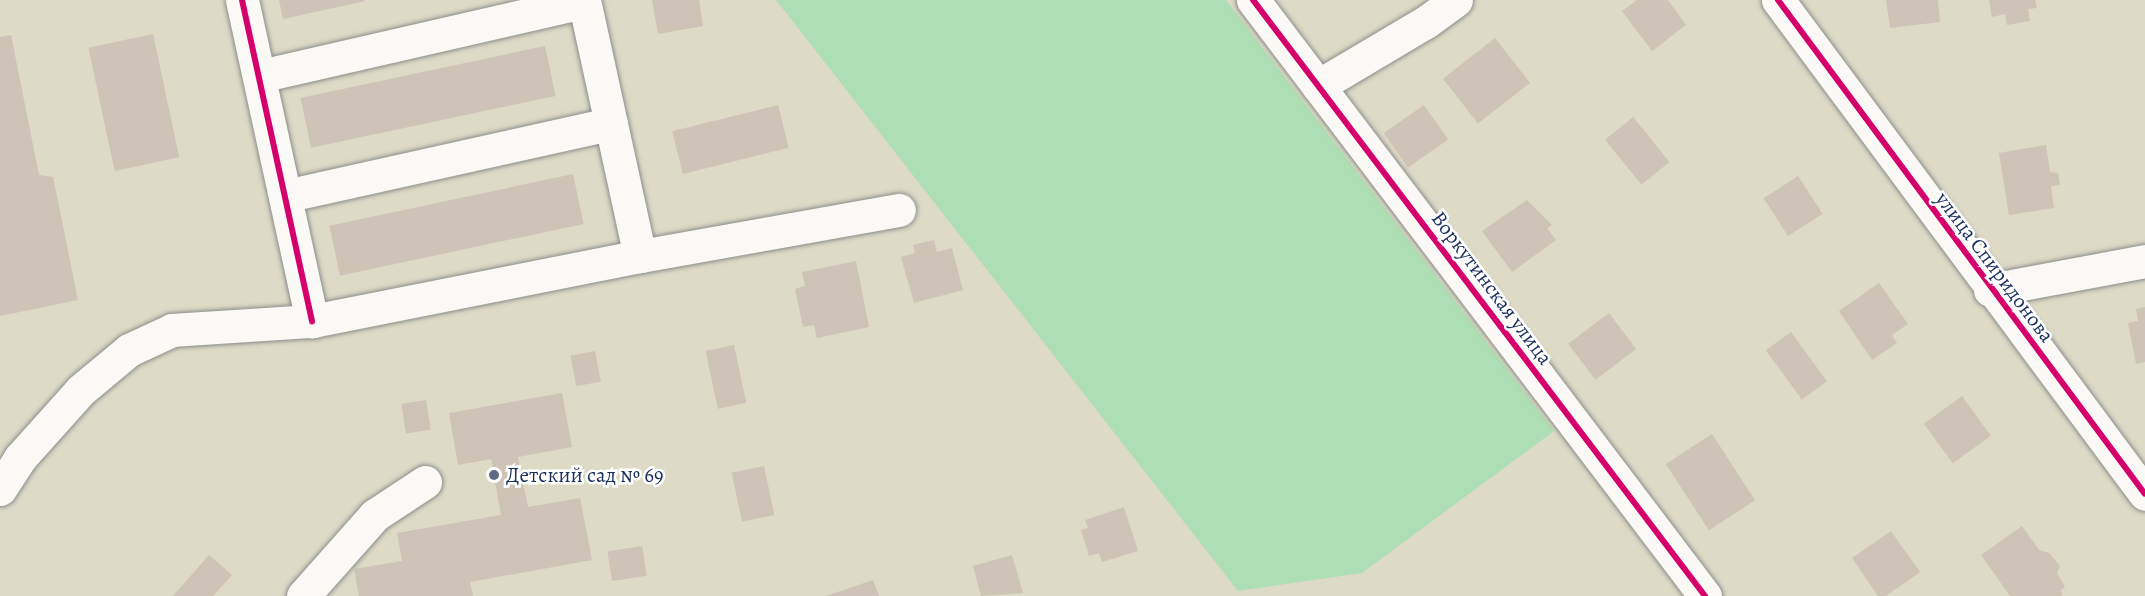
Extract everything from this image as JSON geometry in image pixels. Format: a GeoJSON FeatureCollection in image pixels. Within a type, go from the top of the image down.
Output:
{"type":"FeatureCollection","features":[{"type":"Feature","properties":{"kind":"street"},"geometry":{"type":"LineString","coordinates":[[242,0],[312,321]]}},
{"type":"Feature","properties":{"kind":"street","name":"Воркутинская улица"},"geometry":{"type":"LineString","coordinates":[[1253,0],[1706,596]]}},
{"type":"Feature","properties":{"kind":"street"},"geometry":{"type":"LineString","coordinates":[[1317,86],[1426,22],[1456,0]]}},
{"type":"Feature","properties":{"kind":"street","name":"улица Спиридонова"},"geometry":{"type":"LineString","coordinates":[[1778,0],[1990,290],[2145,494]]}},
{"type":"Feature","properties":{"kind":"street"},"geometry":{"type":"LineString","coordinates":[[260,76],[584,1],[640,256]]}},
{"type":"Feature","properties":{"kind":"street"},"geometry":{"type":"LineString","coordinates":[[285,196],[611,124]]}},
{"type":"Feature","properties":{"kind":"street"},"geometry":{"type":"LineString","coordinates":[[0,489],[20,458],[81,390],[129,350],[172,330],[312,321],[640,256],[899,210]]}},
{"type":"Feature","properties":{"kind":"street"},"geometry":{"type":"LineString","coordinates":[[1990,290],[2145,261]]}},
{"type":"Feature","properties":{"kind":"street"},"geometry":{"type":"LineString","coordinates":[[303,596],[375,515],[425,482]]}},
{"type":"Feature","properties":{"kind":"green space"},"geometry":{"type":"Polygon","coordinates":[[[776,0],[1226,0],[1554,431],[1362,573],[1238,591],[776,0]]]}},
{"type":"Feature","properties":{"kind":"building"},"geometry":{"type":"Polygon","coordinates":[[[279,0],[365,0],[365,1],[283,19],[279,0]]]}},
{"type":"Feature","properties":{"kind":"building"},"geometry":{"type":"Polygon","coordinates":[[[652,0],[699,0],[703,26],[658,34],[652,0]]]}},
{"type":"Feature","properties":{"kind":"building"},"geometry":{"type":"Polygon","coordinates":[[[1637,0],[1668,0],[1686,25],[1652,51],[1622,11],[1637,0]]]}},
{"type":"Feature","properties":{"kind":"building"},"geometry":{"type":"Polygon","coordinates":[[[1886,0],[1938,0],[1940,22],[1890,28],[1886,0]]]}},
{"type":"Feature","properties":{"kind":"building"},"geometry":{"type":"Polygon","coordinates":[[[1989,0],[2035,0],[2037,8],[2028,9],[2030,21],[2007,25],[2005,14],[1992,17],[1989,0]]]}},
{"type":"Feature","properties":{"kind":"building"},"geometry":{"type":"Polygon","coordinates":[[[153,34],[179,157],[115,171],[88,48],[153,34]]]}},
{"type":"Feature","properties":{"kind":"building"},"geometry":{"type":"Polygon","coordinates":[[[11,35],[39,175],[53,177],[78,300],[0,316],[0,37],[11,35]]]}},
{"type":"Feature","properties":{"kind":"building"},"geometry":{"type":"Polygon","coordinates":[[[1495,38],[1530,83],[1478,124],[1443,79],[1495,38]]]}},
{"type":"Feature","properties":{"kind":"building"},"geometry":{"type":"Polygon","coordinates":[[[545,46],[556,96],[311,148],[300,98],[545,46]]]}},
{"type":"Feature","properties":{"kind":"building"},"geometry":{"type":"Polygon","coordinates":[[[778,105],[789,148],[683,174],[672,131],[778,105]]]}},
{"type":"Feature","properties":{"kind":"building"},"geometry":{"type":"Polygon","coordinates":[[[1424,105],[1448,139],[1408,168],[1384,133],[1424,105]]]}},
{"type":"Feature","properties":{"kind":"building"},"geometry":{"type":"Polygon","coordinates":[[[1633,117],[1670,162],[1642,185],[1605,140],[1633,117]]]}},
{"type":"Feature","properties":{"kind":"building"},"geometry":{"type":"Polygon","coordinates":[[[2046,145],[2050,172],[2058,173],[2060,185],[2051,186],[2054,208],[2009,215],[1999,153],[2046,145]]]}},
{"type":"Feature","properties":{"kind":"building"},"geometry":{"type":"Polygon","coordinates":[[[573,174],[584,224],[340,276],[329,226],[573,174]]]}},
{"type":"Feature","properties":{"kind":"building"},"geometry":{"type":"Polygon","coordinates":[[[1798,176],[1823,214],[1788,236],[1764,198],[1798,176]]]}},
{"type":"Feature","properties":{"kind":"building"},"geometry":{"type":"Polygon","coordinates":[[[1527,200],[1552,225],[1547,228],[1556,240],[1512,272],[1482,231],[1527,200]]]}},
{"type":"Feature","properties":{"kind":"building"},"geometry":{"type":"Polygon","coordinates":[[[934,240],[937,252],[952,248],[963,290],[914,303],[901,257],[915,253],[913,245],[934,240]]]}},
{"type":"Feature","properties":{"kind":"building"},"geometry":{"type":"Polygon","coordinates":[[[856,261],[869,327],[817,338],[814,325],[803,327],[795,289],[805,286],[802,272],[856,261]]]}},
{"type":"Feature","properties":{"kind":"building"},"geometry":{"type":"Polygon","coordinates":[[[1879,283],[1908,324],[1892,335],[1897,343],[1872,360],[1839,311],[1879,283]]]}},
{"type":"Feature","properties":{"kind":"building"},"geometry":{"type":"Polygon","coordinates":[[[2145,307],[2145,362],[2136,364],[2128,323],[2138,321],[2136,309],[2145,307]]]}},
{"type":"Feature","properties":{"kind":"building"},"geometry":{"type":"Polygon","coordinates":[[[1609,313],[1636,349],[1595,380],[1568,344],[1609,313]]]}},
{"type":"Feature","properties":{"kind":"building"},"geometry":{"type":"Polygon","coordinates":[[[1791,332],[1827,381],[1802,400],[1766,350],[1791,332]]]}},
{"type":"Feature","properties":{"kind":"building"},"geometry":{"type":"Polygon","coordinates":[[[734,345],[746,403],[718,409],[706,351],[734,345]]]}},
{"type":"Feature","properties":{"kind":"building"},"geometry":{"type":"Polygon","coordinates":[[[595,351],[601,381],[576,386],[570,356],[595,351]]]}},
{"type":"Feature","properties":{"kind":"building"},"geometry":{"type":"Polygon","coordinates":[[[562,393],[572,447],[518,457],[528,507],[580,498],[592,560],[470,582],[473,596],[359,596],[354,569],[402,561],[397,533],[501,515],[491,459],[458,465],[449,413],[562,393]]]}},
{"type":"Feature","properties":{"kind":"building"},"geometry":{"type":"Polygon","coordinates":[[[1962,396],[1991,436],[1953,463],[1924,424],[1962,396]]]}},
{"type":"Feature","properties":{"kind":"building"},"geometry":{"type":"Polygon","coordinates":[[[426,400],[431,430],[406,434],[401,404],[426,400]]]}},
{"type":"Feature","properties":{"kind":"building"},"geometry":{"type":"Polygon","coordinates":[[[1712,434],[1755,500],[1709,530],[1666,464],[1712,434]]]}},
{"type":"Feature","properties":{"kind":"building"},"geometry":{"type":"Polygon","coordinates":[[[764,466],[774,515],[742,522],[732,473],[764,466]]]}},
{"type":"Feature","properties":{"kind":"building"},"geometry":{"type":"Polygon","coordinates":[[[1124,507],[1138,551],[1102,562],[1099,553],[1089,556],[1081,530],[1088,528],[1085,520],[1124,507]]]}},
{"type":"Feature","properties":{"kind":"building"},"geometry":{"type":"Polygon","coordinates":[[[2022,526],[2039,550],[2049,553],[2060,566],[2057,573],[2065,587],[2061,590],[2062,596],[2010,596],[1981,555],[2022,526]]]}},
{"type":"Feature","properties":{"kind":"building"},"geometry":{"type":"Polygon","coordinates":[[[1891,531],[1920,572],[1886,596],[1878,596],[1852,558],[1891,531]]]}},
{"type":"Feature","properties":{"kind":"building"},"geometry":{"type":"Polygon","coordinates":[[[642,546],[647,576],[612,581],[607,551],[642,546]]]}},
{"type":"Feature","properties":{"kind":"building"},"geometry":{"type":"Polygon","coordinates":[[[209,555],[232,575],[213,596],[173,596],[209,555]]]}},
{"type":"Feature","properties":{"kind":"building"},"geometry":{"type":"Polygon","coordinates":[[[1012,555],[1023,593],[981,596],[973,566],[1012,555]]]}},
{"type":"Feature","properties":{"kind":"building"},"geometry":{"type":"Polygon","coordinates":[[[873,580],[879,596],[826,596],[873,580]]]}},
{"type":"Feature","properties":{"kind":"cycle path"},"geometry":{"type":"LineString","coordinates":[[242,0],[312,321]]}},
{"type":"Feature","properties":{"kind":"cycle path"},"geometry":{"type":"LineString","coordinates":[[1253,0],[1705,596]]}},
{"type":"Feature","properties":{"kind":"cycle path"},"geometry":{"type":"LineString","coordinates":[[1778,0],[2145,494]]}},
{"type":"Feature","properties":{"kind":"place","name":"Детский сад № 69"},"geometry":{"type":"Point","coordinates":[494,475]}}]}
